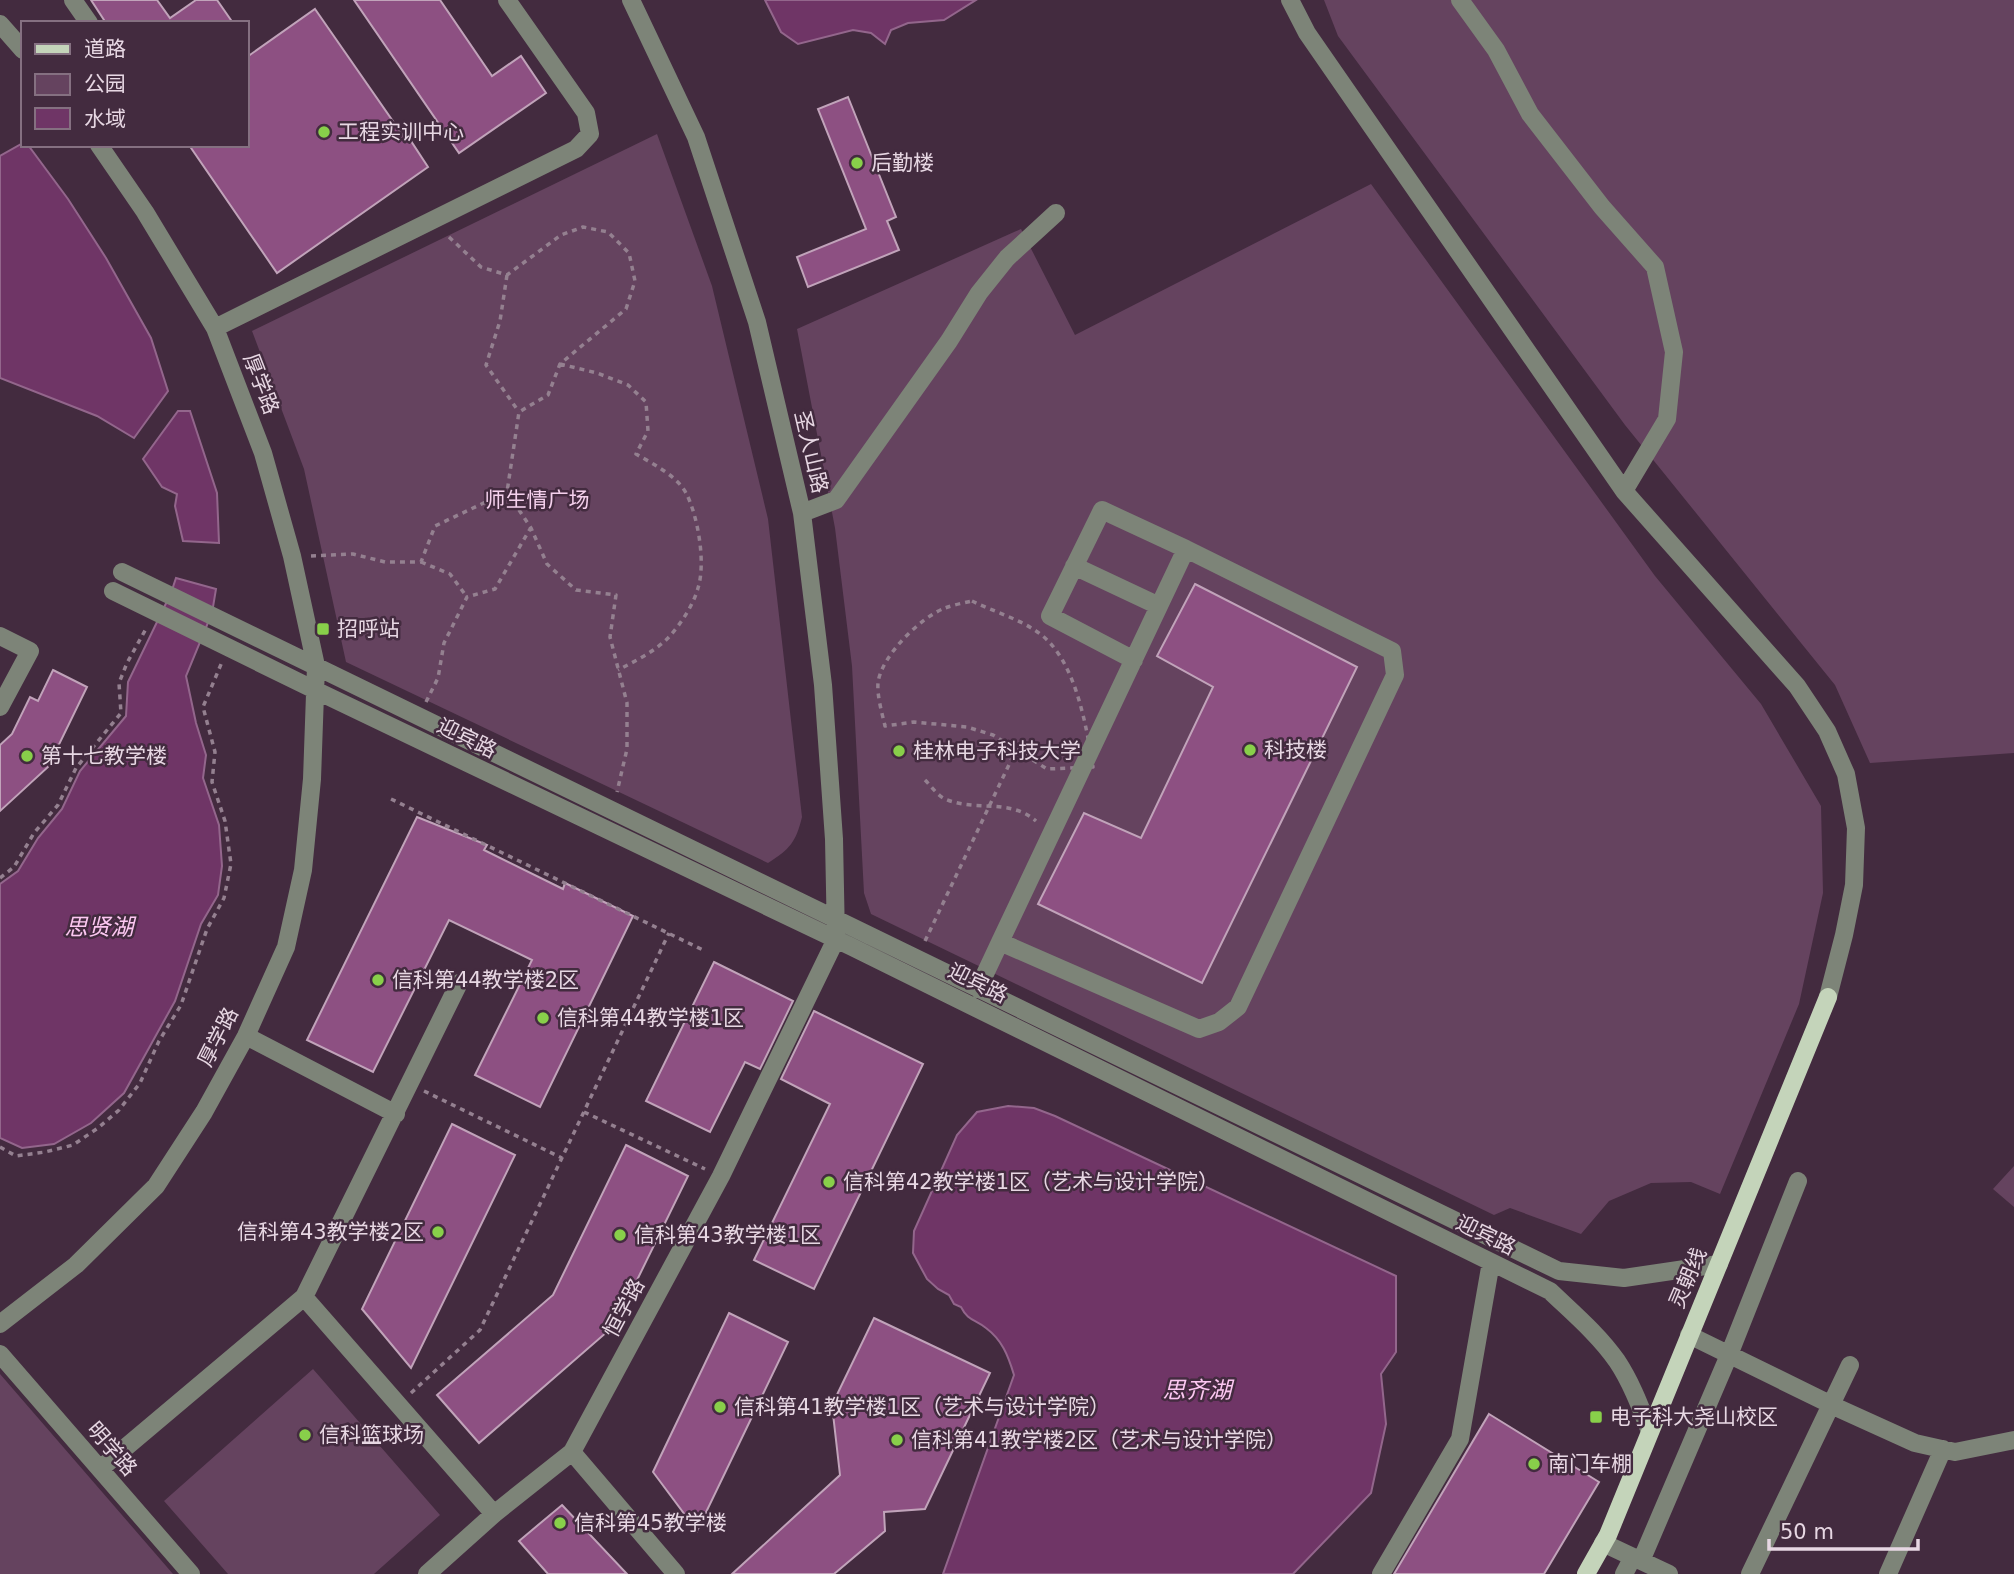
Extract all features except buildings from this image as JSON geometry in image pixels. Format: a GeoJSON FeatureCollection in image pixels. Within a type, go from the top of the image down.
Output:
{"type":"FeatureCollection","features":[{"type":"Feature","properties":{"kind":"main road","name":"灵朝线"},"geometry":{"type":"LineString","coordinates":[[1586,1574],[1603,1543],[1828,997]]}},
{"type":"Feature","properties":{"kind":"street"},"geometry":{"type":"LineString","coordinates":[[73,0],[88,21]]}},
{"type":"Feature","properties":{"kind":"street"},"geometry":{"type":"LineString","coordinates":[[215,328],[576,149],[590,134],[586,113],[507,0]]}},
{"type":"Feature","properties":{"kind":"street","name":"圣人山路"},"geometry":{"type":"LineString","coordinates":[[631,0],[696,137],[757,322],[802,513],[823,685],[834,839],[836,939]]}},
{"type":"Feature","properties":{"kind":"street"},"geometry":{"type":"LineString","coordinates":[[1290,0],[1307,33],[1624,491],[1797,686],[1818,715],[1846,774],[1856,828],[1854,885],[1828,997]]}},
{"type":"Feature","properties":{"kind":"street"},"geometry":{"type":"LineString","coordinates":[[1460,0],[1496,50],[1530,114],[1602,207],[1655,267],[1674,352],[1667,419],[1624,491]]}},
{"type":"Feature","properties":{"kind":"street"},"geometry":{"type":"LineString","coordinates":[[0,24],[21,48]]}},
{"type":"Feature","properties":{"kind":"street","name":"厚学路"},"geometry":{"type":"LineString","coordinates":[[0,1324],[76,1265],[156,1186],[204,1112],[246,1036],[286,947],[303,870],[312,779],[316,666],[292,556],[263,453],[215,328],[145,212],[100,147]]}},
{"type":"Feature","properties":{"kind":"street"},"geometry":{"type":"LineString","coordinates":[[802,513],[836,500],[949,341],[979,293],[1007,258],[1056,213]]}},
{"type":"Feature","properties":{"kind":"street"},"geometry":{"type":"LineString","coordinates":[[1000,942],[1199,1029],[1219,1022],[1238,1007],[1395,675],[1392,651],[1102,510],[1049,616],[1134,660]]}},
{"type":"Feature","properties":{"kind":"street"},"geometry":{"type":"LineString","coordinates":[[978,989],[1186,549]]}},
{"type":"Feature","properties":{"kind":"street"},"geometry":{"type":"LineString","coordinates":[[1074,566],[1159,606]]}},
{"type":"Feature","properties":{"kind":"street","name":"迎宾路"},"geometry":{"type":"LineString","coordinates":[[122,572],[1559,1271],[1624,1278],[1719,1264]]}},
{"type":"Feature","properties":{"kind":"street","name":"迎宾路"},"geometry":{"type":"LineString","coordinates":[[113,591],[836,939],[1549,1291],[1599,1338],[1617,1362],[1632,1388],[1649,1429]]}},
{"type":"Feature","properties":{"kind":"street"},"geometry":{"type":"LineString","coordinates":[[0,636],[30,651],[0,707]]}},
{"type":"Feature","properties":{"kind":"street","name":"恒学路"},"geometry":{"type":"LineString","coordinates":[[427,1574],[494,1514],[572,1451],[721,1176],[836,939]]}},
{"type":"Feature","properties":{"kind":"street"},"geometry":{"type":"LineString","coordinates":[[100,1469],[304,1297],[459,983]]}},
{"type":"Feature","properties":{"kind":"street"},"geometry":{"type":"LineString","coordinates":[[246,1036],[396,1114]]}},
{"type":"Feature","properties":{"kind":"street"},"geometry":{"type":"LineString","coordinates":[[1624,1574],[1637,1559],[1729,1355],[1798,1181]]}},
{"type":"Feature","properties":{"kind":"street"},"geometry":{"type":"LineString","coordinates":[[1381,1574],[1460,1439],[1491,1262]]}},
{"type":"Feature","properties":{"kind":"street"},"geometry":{"type":"LineString","coordinates":[[304,1297],[494,1514]]}},
{"type":"Feature","properties":{"kind":"street"},"geometry":{"type":"LineString","coordinates":[[1689,1335],[1830,1405],[1915,1443],[1955,1452],[2014,1440]]}},
{"type":"Feature","properties":{"kind":"street","name":"明学路"},"geometry":{"type":"LineString","coordinates":[[0,1354],[191,1574]]}},
{"type":"Feature","properties":{"kind":"street"},"geometry":{"type":"LineString","coordinates":[[1750,1574],[1850,1365]]}},
{"type":"Feature","properties":{"kind":"street"},"geometry":{"type":"LineString","coordinates":[[1888,1574],[1943,1449]]}},
{"type":"Feature","properties":{"kind":"street"},"geometry":{"type":"LineString","coordinates":[[572,1451],[676,1574]]}},
{"type":"Feature","properties":{"kind":"street"},"geometry":{"type":"LineString","coordinates":[[1603,1543],[1670,1574]]}},
{"type":"Feature","properties":{"kind":"path"},"geometry":{"type":"LineString","coordinates":[[519,412],[548,395],[560,365],[626,309],[635,281],[629,253],[608,232],[583,227],[561,235],[507,275],[500,321],[486,365],[519,412],[507,492],[531,528],[547,564],[576,590],[616,595],[610,637],[627,703],[627,749],[612,811]]}},
{"type":"Feature","properties":{"kind":"path"},"geometry":{"type":"LineString","coordinates":[[449,237],[481,267],[507,275]]}},
{"type":"Feature","properties":{"kind":"path"},"geometry":{"type":"LineString","coordinates":[[560,365],[597,373],[628,385],[646,402],[648,431],[636,454],[664,470],[685,492],[697,526],[699,587],[685,616],[667,639],[645,656],[618,670]]}},
{"type":"Feature","properties":{"kind":"path"},"geometry":{"type":"LineString","coordinates":[[421,562],[435,526],[507,492]]}},
{"type":"Feature","properties":{"kind":"path"},"geometry":{"type":"LineString","coordinates":[[419,716],[438,678],[444,643],[467,597],[495,589],[531,528]]}},
{"type":"Feature","properties":{"kind":"path"},"geometry":{"type":"LineString","coordinates":[[292,556],[353,554],[385,562],[421,562],[450,574],[467,597]]}},
{"type":"Feature","properties":{"kind":"path"},"geometry":{"type":"LineString","coordinates":[[972,601],[1036,631],[1054,647],[1068,673],[1081,704],[1093,767],[1047,769],[1016,750],[993,735],[967,727],[914,722],[885,726],[878,682],[888,658],[925,620],[944,608],[972,601]]}},
{"type":"Feature","properties":{"kind":"path"},"geometry":{"type":"LineString","coordinates":[[0,878],[14,867],[34,833],[58,805],[76,768],[121,713],[119,683],[155,612]]}},
{"type":"Feature","properties":{"kind":"path"},"geometry":{"type":"LineString","coordinates":[[0,1147],[16,1156],[45,1152],[73,1145],[98,1128],[120,1110],[140,1083],[159,1041],[181,1005],[207,929],[224,898],[231,864],[225,821],[212,782],[215,752],[203,707],[228,647]]}},
{"type":"Feature","properties":{"kind":"path"},"geometry":{"type":"LineString","coordinates":[[916,959],[1016,750]]}},
{"type":"Feature","properties":{"kind":"path"},"geometry":{"type":"LineString","coordinates":[[925,780],[944,799],[973,805],[1004,806],[1027,813],[1042,826]]}},
{"type":"Feature","properties":{"kind":"path"},"geometry":{"type":"LineString","coordinates":[[391,799],[703,950]]}},
{"type":"Feature","properties":{"kind":"path"},"geometry":{"type":"LineString","coordinates":[[399,1404],[480,1330],[669,933]]}},
{"type":"Feature","properties":{"kind":"path"},"geometry":{"type":"LineString","coordinates":[[410,1084],[562,1158]]}},
{"type":"Feature","properties":{"kind":"path"},"geometry":{"type":"LineString","coordinates":[[584,1112],[721,1176]]}},
{"type":"Feature","properties":{"kind":"green space"},"geometry":{"type":"Polygon","coordinates":[[[1324,0],[2014,0],[2014,753],[1870,763],[1835,685],[1625,425],[1338,36],[1324,0]]]}},
{"type":"Feature","properties":{"kind":"green space","name":"师生情广场"},"geometry":{"type":"Polygon","coordinates":[[[657,134],[712,286],[768,519],[802,817],[791,844],[768,863],[346,662],[304,469],[252,331],[657,134]]]}},
{"type":"Feature","properties":{"kind":"green space"},"geometry":{"type":"Polygon","coordinates":[[[1371,184],[1655,576],[1761,704],[1821,806],[1823,893],[1799,1004],[1720,1194],[1691,1182],[1651,1183],[1609,1201],[1581,1234],[1510,1208],[1494,1215],[871,914],[864,893],[852,666],[835,528],[797,329],[1021,229],[1075,335],[1371,184]]]}},
{"type":"Feature","properties":{"kind":"green space"},"geometry":{"type":"Polygon","coordinates":[[[2014,1166],[2014,1207],[1993,1189],[2014,1166]]]}},
{"type":"Feature","properties":{"kind":"green space","name":"信科篮球场"},"geometry":{"type":"Polygon","coordinates":[[[313,1369],[440,1515],[374,1574],[228,1574],[164,1501],[313,1369]]]}},
{"type":"Feature","properties":{"kind":"green space"},"geometry":{"type":"Polygon","coordinates":[[[0,1374],[173,1574],[0,1574],[0,1374]]]}},
{"type":"Feature","properties":{"kind":"water"},"geometry":{"type":"Polygon","coordinates":[[[765,0],[976,0],[944,20],[908,23],[891,30],[885,44],[871,33],[853,30],[798,44],[781,32],[765,0]]]}},
{"type":"Feature","properties":{"kind":"water"},"geometry":{"type":"Polygon","coordinates":[[[21,144],[21,147],[29,147],[68,199],[106,258],[151,338],[168,391],[134,438],[97,416],[0,378],[0,156],[21,144]]]}},
{"type":"Feature","properties":{"kind":"water"},"geometry":{"type":"Polygon","coordinates":[[[178,411],[190,411],[217,493],[219,543],[183,541],[175,506],[177,494],[162,487],[143,459],[178,411]]]}},
{"type":"Feature","properties":{"kind":"water","name":"思贤湖"},"geometry":{"type":"Polygon","coordinates":[[[176,578],[216,589],[212,613],[186,676],[206,755],[203,778],[219,825],[222,866],[218,895],[201,924],[175,1001],[124,1093],[91,1123],[54,1144],[22,1148],[0,1138],[0,884],[18,871],[38,838],[62,809],[80,771],[126,716],[128,682],[176,578]]]}},
{"type":"Feature","properties":{"kind":"water","name":"思齐湖"},"geometry":{"type":"Polygon","coordinates":[[[1008,1106],[1034,1108],[1055,1116],[1396,1276],[1396,1352],[1381,1374],[1386,1424],[1371,1493],[1293,1574],[943,1574],[1014,1375],[1007,1355],[996,1338],[954,1304],[949,1295],[927,1279],[913,1253],[914,1231],[957,1135],[977,1112],[1008,1106]]]}},
{"type":"Feature","properties":{"kind":"place","name":"工程实训中心"},"geometry":{"type":"Point","coordinates":[324,132]}},
{"type":"Feature","properties":{"kind":"place","name":"后勤楼"},"geometry":{"type":"Point","coordinates":[857,163]}},
{"type":"Feature","properties":{"kind":"place","name":"招呼站"},"geometry":{"type":"Point","coordinates":[323,629]}},
{"type":"Feature","properties":{"kind":"place","name":"科技楼"},"geometry":{"type":"Point","coordinates":[1250,750]}},
{"type":"Feature","properties":{"kind":"place","name":"桂林电子科技大学"},"geometry":{"type":"Point","coordinates":[899,751]}},
{"type":"Feature","properties":{"kind":"place","name":"第十七教学楼"},"geometry":{"type":"Point","coordinates":[27,756]}},
{"type":"Feature","properties":{"kind":"place","name":"信科第44教学楼2区"},"geometry":{"type":"Point","coordinates":[378,980]}},
{"type":"Feature","properties":{"kind":"place","name":"信科第44教学楼1区"},"geometry":{"type":"Point","coordinates":[543,1018]}},
{"type":"Feature","properties":{"kind":"place","name":"信科第42教学楼1区（艺术与设计学院）"},"geometry":{"type":"Point","coordinates":[829,1182]}},
{"type":"Feature","properties":{"kind":"place","name":"信科第43教学楼2区"},"geometry":{"type":"Point","coordinates":[438,1232]}},
{"type":"Feature","properties":{"kind":"place","name":"信科第43教学楼1区"},"geometry":{"type":"Point","coordinates":[620,1235]}},
{"type":"Feature","properties":{"kind":"place","name":"信科第41教学楼1区（艺术与设计学院）"},"geometry":{"type":"Point","coordinates":[720,1407]}},
{"type":"Feature","properties":{"kind":"place","name":"电子科大尧山校区"},"geometry":{"type":"Point","coordinates":[1596,1417]}},
{"type":"Feature","properties":{"kind":"place","name":"信科篮球场"},"geometry":{"type":"Point","coordinates":[305,1435]}},
{"type":"Feature","properties":{"kind":"place","name":"信科第41教学楼2区（艺术与设计学院）"},"geometry":{"type":"Point","coordinates":[897,1440]}},
{"type":"Feature","properties":{"kind":"place","name":"南门车棚"},"geometry":{"type":"Point","coordinates":[1534,1464]}},
{"type":"Feature","properties":{"kind":"place","name":"信科第45教学楼"},"geometry":{"type":"Point","coordinates":[560,1523]}}]}
